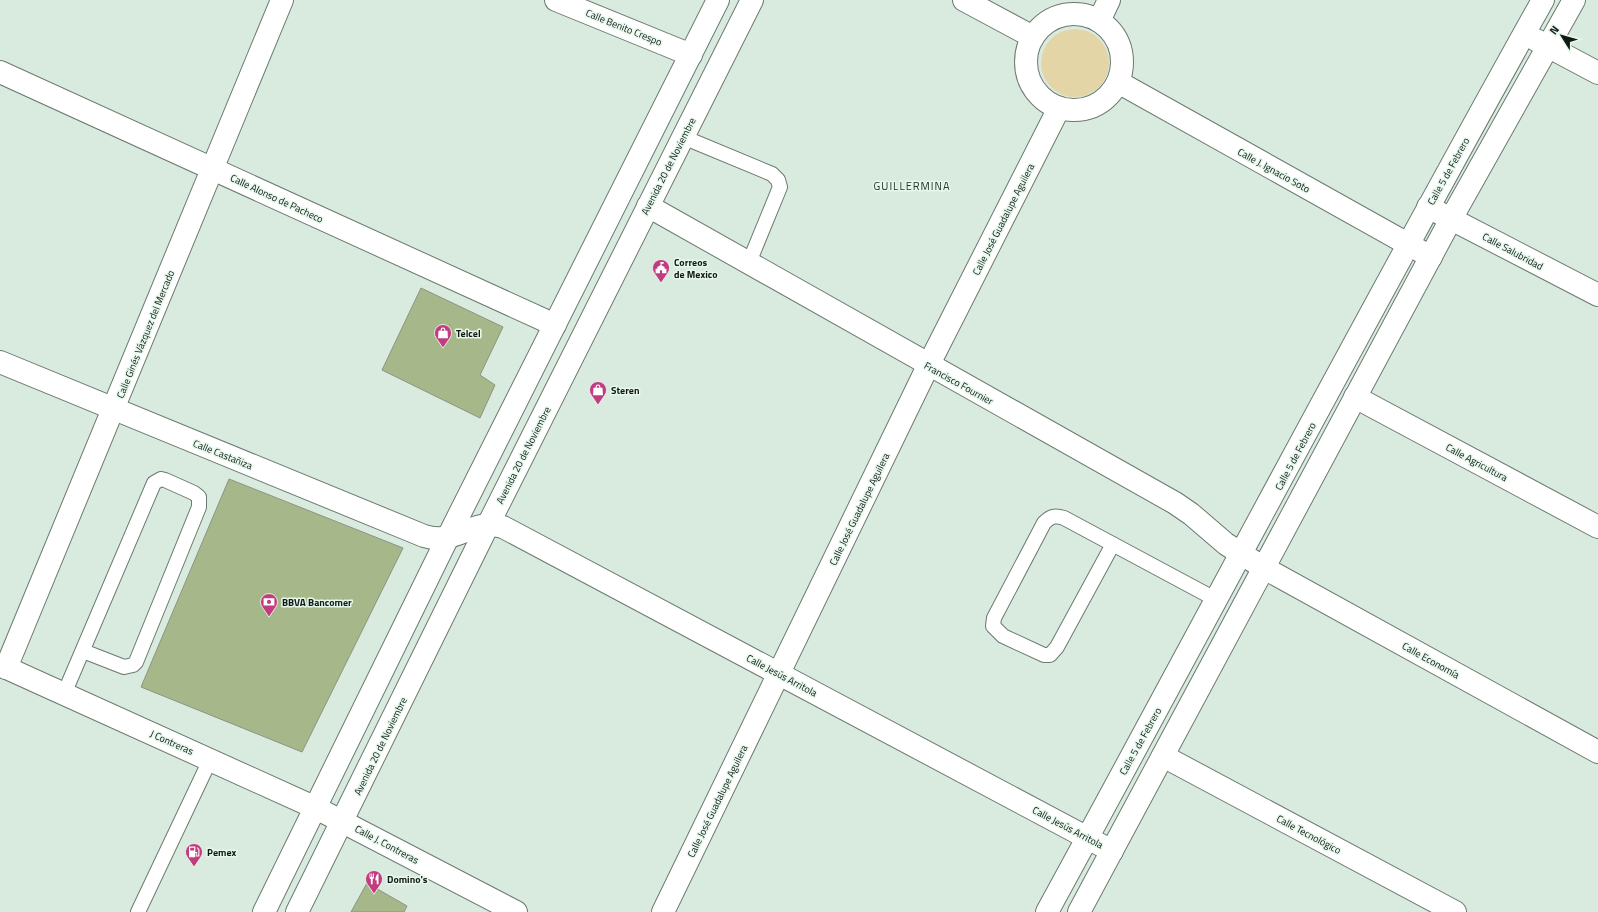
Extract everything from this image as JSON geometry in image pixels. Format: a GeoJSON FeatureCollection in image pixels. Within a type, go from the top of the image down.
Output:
{"type":"FeatureCollection","features":[{"type":"Feature","properties":{"kind":"street","name":"Calle Ginés Vázquez del Mercado"},"geometry":{"type":"LineString","coordinates":[[3,667],[114,409],[282,0]]}},
{"type":"Feature","properties":{"kind":"street","name":"Calle Benito Crespo"},"geometry":{"type":"LineString","coordinates":[[556,0],[691,54]]}},
{"type":"Feature","properties":{"kind":"street"},"geometry":{"type":"LineString","coordinates":[[264,912],[447,539],[718,0]]}},
{"type":"Feature","properties":{"kind":"street","name":"Avenida 20 de Noviembre"},"geometry":{"type":"LineString","coordinates":[[297,912],[488,525],[752,0]]}},
{"type":"Feature","properties":{"kind":"street"},"geometry":{"type":"LineString","coordinates":[[964,0],[1033,37]]}},
{"type":"Feature","properties":{"kind":"street"},"geometry":{"type":"LineString","coordinates":[[1099,21],[1109,0]]}},
{"type":"Feature","properties":{"kind":"street","name":"Calle 5 de Febrero"},"geometry":{"type":"LineString","coordinates":[[1047,912],[1242,555],[1407,244],[1543,0]]}},
{"type":"Feature","properties":{"kind":"street"},"geometry":{"type":"LineString","coordinates":[[1079,912],[1451,219],[1574,0]]}},
{"type":"Feature","properties":{"kind":"street"},"geometry":{"type":"LineString","coordinates":[[1070,14],[1085,15],[1099,21],[1110,29],[1118,41],[1122,55],[1122,69],[1118,82],[1112,92],[1104,100],[1094,106],[1082,110],[1059,108],[1046,102],[1036,92],[1029,79],[1026,65],[1028,50],[1033,37],[1043,26],[1056,18],[1070,14]]}},
{"type":"Feature","properties":{"kind":"street"},"geometry":{"type":"LineString","coordinates":[[1524,34],[1598,73]]}},
{"type":"Feature","properties":{"kind":"street","name":"Calle Alonso de Pacheco"},"geometry":{"type":"LineString","coordinates":[[0,72],[555,325]]}},
{"type":"Feature","properties":{"kind":"street","name":"Calle J. Ignacio Soto"},"geometry":{"type":"LineString","coordinates":[[1118,82],[1431,256]]}},
{"type":"Feature","properties":{"kind":"street","name":"Calle José Guadalupe Aguilera"},"geometry":{"type":"LineString","coordinates":[[663,912],[780,674],[928,366],[1059,108]]}},
{"type":"Feature","properties":{"kind":"street","name":"Francisco Fournier"},"geometry":{"type":"LineString","coordinates":[[648,206],[928,366],[1174,503],[1191,514],[1226,544],[1264,568]]}},
{"type":"Feature","properties":{"kind":"street","name":"Calle Salubridad"},"geometry":{"type":"LineString","coordinates":[[1428,207],[1598,295]]}},
{"type":"Feature","properties":{"kind":"street","name":"Calle Castañiza"},"geometry":{"type":"LineString","coordinates":[[0,362],[424,536],[434,539],[447,539]]}},
{"type":"Feature","properties":{"kind":"street","name":"Calle Agricultura"},"geometry":{"type":"LineString","coordinates":[[1355,397],[1598,527]]}},
{"type":"Feature","properties":{"kind":"street"},"geometry":{"type":"LineString","coordinates":[[447,539],[488,525]]}},
{"type":"Feature","properties":{"kind":"street","name":"Calle Jesús Arritola"},"geometry":{"type":"LineString","coordinates":[[488,525],[503,527],[520,534],[1112,851]]}},
{"type":"Feature","properties":{"kind":"street","name":"Calle Economía"},"geometry":{"type":"LineString","coordinates":[[1264,568],[1598,752]]}},
{"type":"Feature","properties":{"kind":"street","name":"J Contreras"},"geometry":{"type":"LineString","coordinates":[[3,667],[343,821]]}},
{"type":"Feature","properties":{"kind":"street","name":"Calle Tecnológico"},"geometry":{"type":"LineString","coordinates":[[1163,756],[1455,912]]}},
{"type":"Feature","properties":{"kind":"street","name":"Calle J. Contreras"},"geometry":{"type":"LineString","coordinates":[[343,821],[516,912]]}},
{"type":"Feature","properties":{"kind":"lane"},"geometry":{"type":"LineString","coordinates":[[682,137],[772,174],[778,180],[780,187],[748,264]]}},
{"type":"Feature","properties":{"kind":"lane"},"geometry":{"type":"LineString","coordinates":[[64,694],[154,483],[161,479],[165,480],[194,493],[199,497],[199,507],[136,662],[132,666],[124,667],[83,651]]}},
{"type":"Feature","properties":{"kind":"lane"},"geometry":{"type":"LineString","coordinates":[[1113,544],[1057,647],[1050,655],[1044,655],[1004,636],[993,626],[994,618],[1044,523],[1050,517],[1056,515],[1064,518],[1113,544],[1217,600]]}},
{"type":"Feature","properties":{"kind":"lane"},"geometry":{"type":"LineString","coordinates":[[138,912],[210,760]]}},
{"type":"Feature","properties":{"kind":"shaded area"},"geometry":{"type":"Polygon","coordinates":[[[1075,29],[1088,32],[1099,39],[1106,50],[1109,63],[1106,76],[1099,87],[1088,94],[1075,97],[1062,94],[1051,87],[1044,76],[1041,63],[1044,50],[1051,39],[1062,32],[1075,29]]]}},
{"type":"Feature","properties":{"kind":"building","name":"Telcel"},"geometry":{"type":"Polygon","coordinates":[[[421,288],[503,327],[480,375],[495,385],[480,418],[382,370],[421,288]]]}},
{"type":"Feature","properties":{"kind":"building","name":"BBVA Bancomer"},"geometry":{"type":"Polygon","coordinates":[[[229,479],[403,548],[302,752],[141,687],[229,479]]]}},
{"type":"Feature","properties":{"kind":"building","name":"Domino's"},"geometry":{"type":"Polygon","coordinates":[[[367,883],[407,906],[404,912],[351,912],[367,883]]]}},
{"type":"Feature","properties":{"kind":"place","name":"Correos de Mexico"},"geometry":{"type":"Point","coordinates":[661,283]}},
{"type":"Feature","properties":{"kind":"place","name":"Telcel"},"geometry":{"type":"Point","coordinates":[443,348]}},
{"type":"Feature","properties":{"kind":"place","name":"Steren"},"geometry":{"type":"Point","coordinates":[598,405]}},
{"type":"Feature","properties":{"kind":"place","name":"BBVA Bancomer"},"geometry":{"type":"Point","coordinates":[269,617]}},
{"type":"Feature","properties":{"kind":"place","name":"Pemex"},"geometry":{"type":"Point","coordinates":[194,867]}},
{"type":"Feature","properties":{"kind":"place","name":"Domino's"},"geometry":{"type":"Point","coordinates":[374,894]}},
{"type":"Feature","properties":{"kind":"district","name":"GUILLERMINA"},"geometry":{"type":"Point","coordinates":[912,186]}}]}
